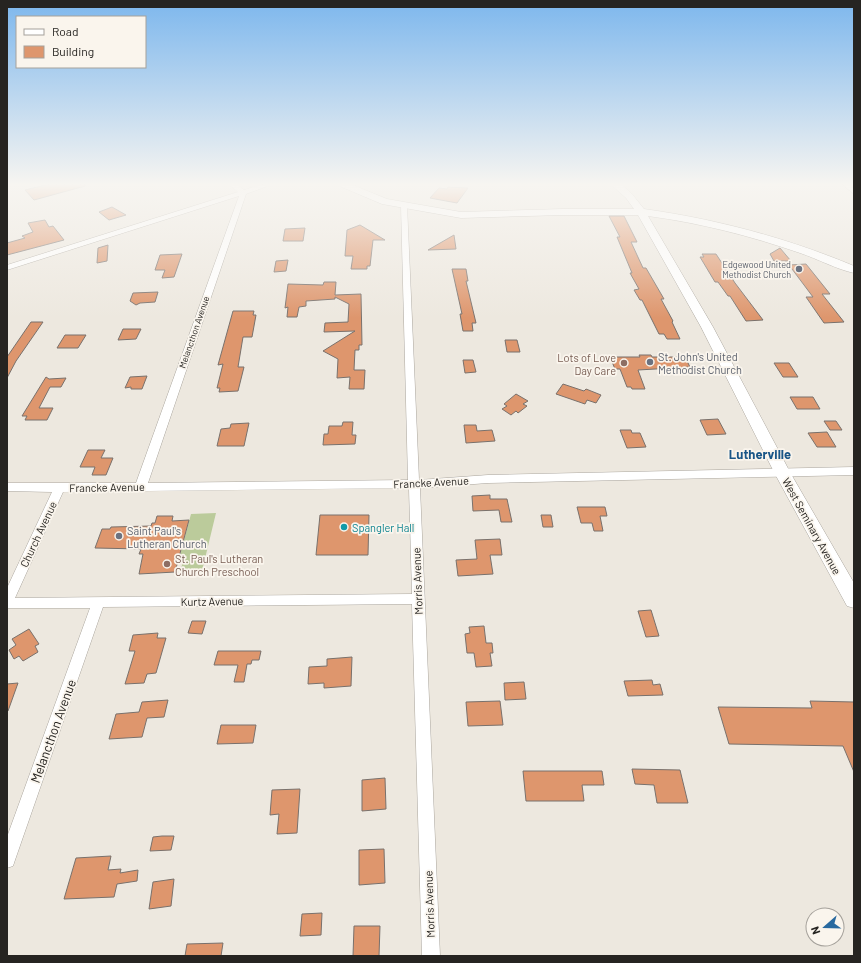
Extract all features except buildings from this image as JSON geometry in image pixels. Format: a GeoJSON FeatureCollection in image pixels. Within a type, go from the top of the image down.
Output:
{"type":"FeatureCollection","features":[{"type":"Feature","properties":{"kind":"street"},"geometry":{"type":"LineString","coordinates":[[7,268],[133,228]]}},
{"type":"Feature","properties":{"kind":"street","name":"Melancthon Avenue"},"geometry":{"type":"LineString","coordinates":[[141,486],[231,228]]}},
{"type":"Feature","properties":{"kind":"street","name":"Morris Avenue"},"geometry":{"type":"LineString","coordinates":[[405,228],[431,956]]}},
{"type":"Feature","properties":{"kind":"street","name":"West Seminary Avenue"},"geometry":{"type":"LineString","coordinates":[[650,228],[707,327],[783,474],[854,600]]}},
{"type":"Feature","properties":{"kind":"street"},"geometry":{"type":"LineString","coordinates":[[719,228],[780,243],[813,253],[854,270]]}},
{"type":"Feature","properties":{"kind":"street","name":"Francke Avenue"},"geometry":{"type":"LineString","coordinates":[[7,487],[59,488],[414,484],[488,479],[854,472]]}},
{"type":"Feature","properties":{"kind":"street","name":"Church Avenue"},"geometry":{"type":"LineString","coordinates":[[7,602],[59,488]]}},
{"type":"Feature","properties":{"kind":"street","name":"Kurtz Avenue"},"geometry":{"type":"LineString","coordinates":[[7,602],[418,599]]}},
{"type":"Feature","properties":{"kind":"street","name":"Melancthon Avenue"},"geometry":{"type":"LineString","coordinates":[[7,860],[98,602]]}},
{"type":"Feature","properties":{"kind":"green space"},"geometry":{"type":"Polygon","coordinates":[[[216,513],[202,571],[180,571],[184,559],[179,559],[191,514],[216,513]]]}},
{"type":"Feature","properties":{"kind":"place","name":"Edgewood United Methodist Church"},"geometry":{"type":"Point","coordinates":[799,269]}},
{"type":"Feature","properties":{"kind":"place","name":"St. John's United Methodist Church"},"geometry":{"type":"Point","coordinates":[650,362]}},
{"type":"Feature","properties":{"kind":"place","name":"Lots of Love Day Care"},"geometry":{"type":"Point","coordinates":[624,363]}},
{"type":"Feature","properties":{"kind":"place","name":"Spangler Hall"},"geometry":{"type":"Point","coordinates":[344,527]}},
{"type":"Feature","properties":{"kind":"place","name":"Saint Paul's Lutheran Church"},"geometry":{"type":"Point","coordinates":[119,536]}},
{"type":"Feature","properties":{"kind":"place","name":"St. Paul's Lutheran Church Preschool"},"geometry":{"type":"Point","coordinates":[167,564]}},
{"type":"Feature","properties":{"kind":"district","name":"Lutherville"},"geometry":{"type":"Point","coordinates":[760,454]}}]}
